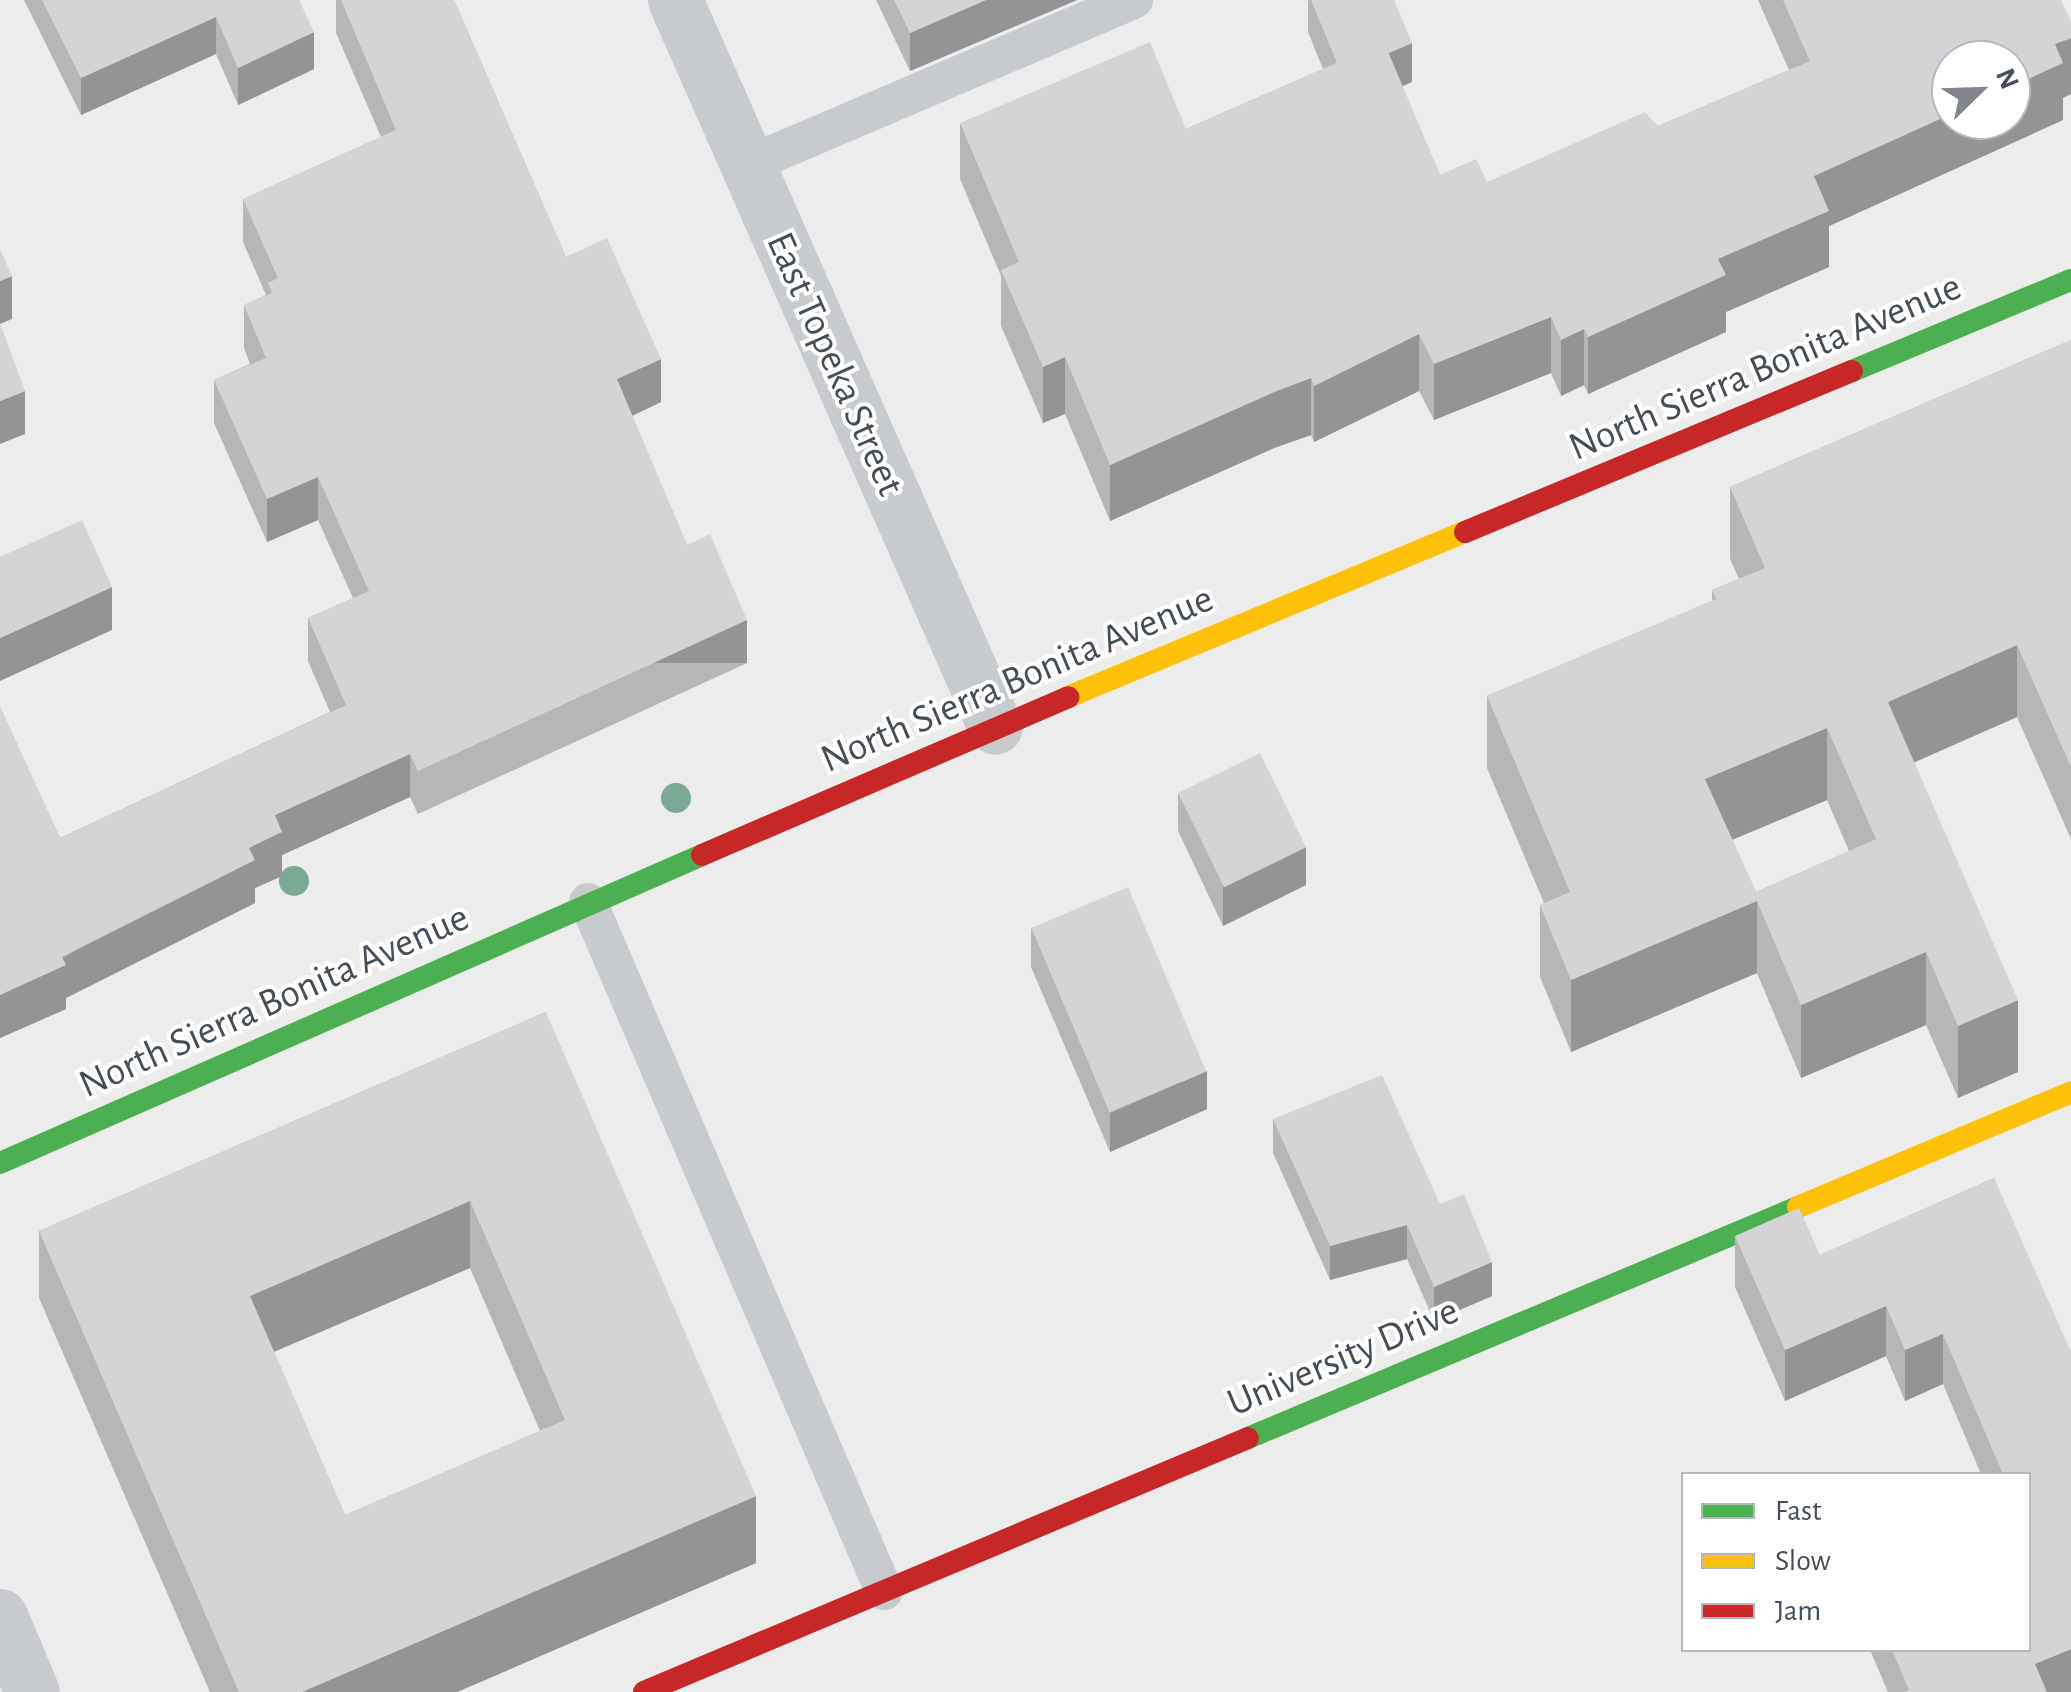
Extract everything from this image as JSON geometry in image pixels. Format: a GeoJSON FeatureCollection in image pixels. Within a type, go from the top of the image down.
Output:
{"type":"FeatureCollection","features":[{"type":"Feature","properties":{"kind":"street","name":"East Topeka Street"},"geometry":{"type":"LineString","coordinates":[[676,0],[995,727]]}},
{"type":"Feature","properties":{"kind":"street","name":"North Sierra Bonita Avenue"},"geometry":{"type":"LineString","coordinates":[[0,1163],[588,902],[995,727],[2071,280]]}},
{"type":"Feature","properties":{"kind":"street","name":"University Drive"},"geometry":{"type":"LineString","coordinates":[[644,1692],[2071,1092]]}},
{"type":"Feature","properties":{"kind":"street"},"geometry":{"type":"LineString","coordinates":[[0,1616],[32,1692]]}},
{"type":"Feature","properties":{"kind":"lane"},"geometry":{"type":"LineString","coordinates":[[747,166],[1134,0]]}},
{"type":"Feature","properties":{"kind":"lane"},"geometry":{"type":"LineString","coordinates":[[588,902],[884,1591]]}},
{"type":"Feature","properties":{"kind":"building"},"geometry":{"type":"Polygon","coordinates":[[[42,0],[299,0],[314,32],[238,68],[216,17],[81,78],[42,0]]]}},
{"type":"Feature","properties":{"kind":"building"},"geometry":{"type":"Polygon","coordinates":[[[341,0],[454,0],[566,257],[607,238],[661,359],[617,379],[687,545],[710,534],[747,620],[418,771],[410,754],[275,815],[282,832],[249,848],[255,860],[62,957],[66,965],[0,995],[0,707],[60,838],[346,705],[308,618],[369,591],[318,477],[267,499],[214,380],[266,358],[244,305],[272,293],[268,283],[278,278],[243,199],[396,130],[341,0]]]}},
{"type":"Feature","properties":{"kind":"building"},"geometry":{"type":"Polygon","coordinates":[[[894,0],[986,0],[910,33],[894,0]]]}},
{"type":"Feature","properties":{"kind":"building"},"geometry":{"type":"Polygon","coordinates":[[[1311,0],[1394,0],[1412,43],[1389,53],[1384,42],[1337,63],[1311,0]]]}},
{"type":"Feature","properties":{"kind":"building"},"geometry":{"type":"Polygon","coordinates":[[[1783,0],[2061,0],[2071,22],[2071,38],[2055,44],[2063,63],[2031,78],[2031,40],[1931,40],[1931,123],[1814,176],[1829,211],[1718,259],[1726,275],[1588,337],[1584,329],[1561,340],[1551,317],[1434,364],[1419,334],[1314,386],[1311,378],[1274,392],[1110,465],[1065,357],[1043,367],[1001,270],[1019,262],[960,123],[1150,42],[1186,129],[1384,42],[1440,175],[1476,159],[1487,182],[1645,112],[1658,126],[1810,61],[1783,0]]]}},
{"type":"Feature","properties":{"kind":"building"},"geometry":{"type":"Polygon","coordinates":[[[0,249],[12,276],[0,281],[0,249]]]}},
{"type":"Feature","properties":{"kind":"building"},"geometry":{"type":"Polygon","coordinates":[[[0,323],[25,391],[0,401],[0,323]]]}},
{"type":"Feature","properties":{"kind":"building"},"geometry":{"type":"Polygon","coordinates":[[[2071,340],[2071,767],[2017,645],[1888,702],[2018,1000],[1958,1026],[1926,952],[1801,1005],[1757,901],[1571,980],[1540,905],[1570,892],[1487,696],[1716,599],[1712,590],[1765,568],[1730,487],[2071,340]],[[1827,728],[1705,779],[1756,892],[1876,839],[1827,728]]]}},
{"type":"Feature","properties":{"kind":"building"},"geometry":{"type":"Polygon","coordinates":[[[82,520],[112,587],[0,638],[0,557],[82,520]]]}},
{"type":"Feature","properties":{"kind":"building"},"geometry":{"type":"Polygon","coordinates":[[[1260,753],[1306,847],[1224,887],[1178,793],[1260,753]]]}},
{"type":"Feature","properties":{"kind":"building"},"geometry":{"type":"Polygon","coordinates":[[[1128,887],[1206,1071],[1109,1112],[1031,928],[1128,887]]]}},
{"type":"Feature","properties":{"kind":"building"},"geometry":{"type":"Polygon","coordinates":[[[546,1012],[756,1496],[302,1692],[239,1692],[39,1231],[546,1012]],[[470,1201],[250,1296],[345,1515],[565,1420],[470,1201]]]}},
{"type":"Feature","properties":{"kind":"building"},"geometry":{"type":"Polygon","coordinates":[[[1382,1075],[1440,1204],[1464,1194],[1492,1262],[1434,1287],[1407,1225],[1330,1246],[1273,1119],[1382,1075]]]}},
{"type":"Feature","properties":{"kind":"building"},"geometry":{"type":"Polygon","coordinates":[[[1994,1178],[2071,1352],[2071,1649],[2035,1664],[2047,1692],[1904,1692],[1909,1690],[1893,1652],[2031,1652],[2031,1472],[2002,1472],[1943,1334],[1905,1350],[1886,1306],[1785,1350],[1735,1236],[1799,1208],[1820,1255],[1994,1178]]]}},
{"type":"Feature","properties":{"kind":"traffic: fast"},"geometry":{"type":"LineString","coordinates":[[1852,371],[2071,280]]}},
{"type":"Feature","properties":{"kind":"traffic: fast"},"geometry":{"type":"LineString","coordinates":[[0,1163],[702,855]]}},
{"type":"Feature","properties":{"kind":"traffic: fast"},"geometry":{"type":"LineString","coordinates":[[1248,1438],[1798,1207]]}},
{"type":"Feature","properties":{"kind":"traffic: slow"},"geometry":{"type":"LineString","coordinates":[[1068,697],[1465,532]]}},
{"type":"Feature","properties":{"kind":"traffic: slow"},"geometry":{"type":"LineString","coordinates":[[1798,1207],[2071,1092]]}},
{"type":"Feature","properties":{"kind":"traffic: jam"},"geometry":{"type":"LineString","coordinates":[[1465,532],[1852,371]]}},
{"type":"Feature","properties":{"kind":"traffic: jam"},"geometry":{"type":"LineString","coordinates":[[702,855],[1068,697]]}},
{"type":"Feature","properties":{"kind":"traffic: jam"},"geometry":{"type":"LineString","coordinates":[[644,1692],[1248,1438]]}}]}
